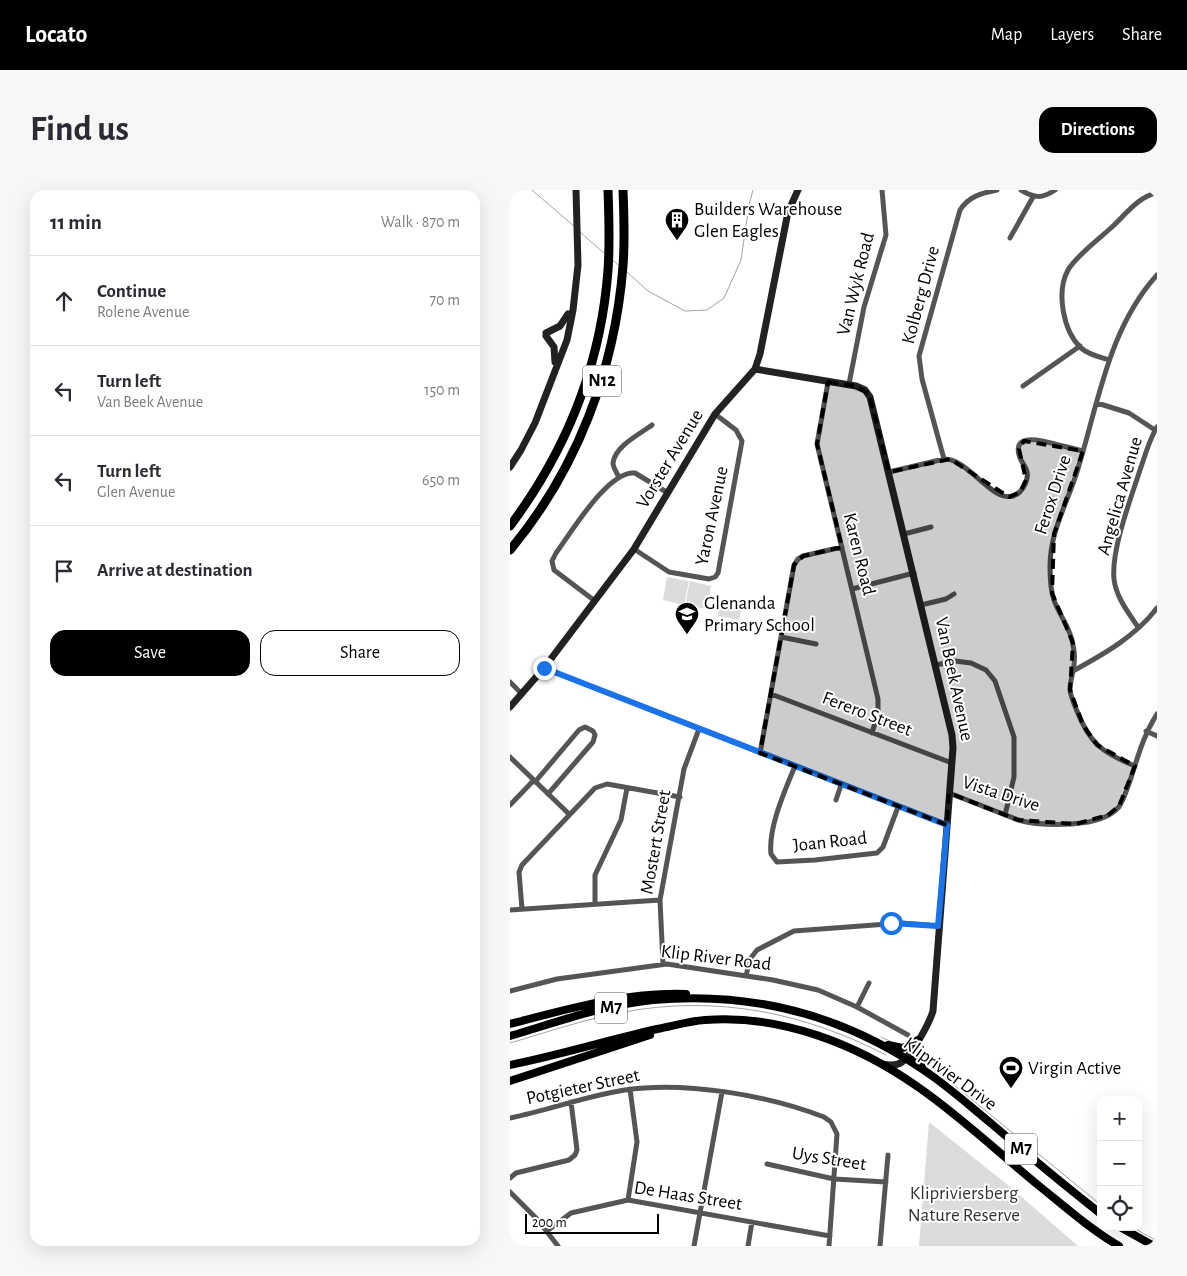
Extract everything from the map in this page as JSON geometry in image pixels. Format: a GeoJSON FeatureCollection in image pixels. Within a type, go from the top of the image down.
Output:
{"type":"FeatureCollection","features":[{"type":"Feature","properties":{"kind":"highway","name":"N12"},"geometry":{"type":"LineString","coordinates":[[510,526],[532,495],[561,444],[588,377],[606,295],[609,243],[608,190]]}},
{"type":"Feature","properties":{"kind":"highway","name":"N12"},"geometry":{"type":"LineString","coordinates":[[510,550],[536,516],[562,474],[585,428],[606,367],[616,326],[622,280],[623,190]]}},
{"type":"Feature","properties":{"kind":"main road"},"geometry":{"type":"LineString","coordinates":[[510,1024],[581,1005],[614,999],[674,994],[703,995],[715,998]]}},
{"type":"Feature","properties":{"kind":"main road","name":"M7"},"geometry":{"type":"LineString","coordinates":[[510,1036],[626,1004],[652,1000],[715,998],[744,1000],[790,1009],[836,1024],[871,1040]]}},
{"type":"Feature","properties":{"kind":"main road","name":"M7"},"geometry":{"type":"LineString","coordinates":[[510,1065],[538,1060],[687,1022],[720,1019],[766,1022],[790,1027],[820,1037],[882,1064]]}},
{"type":"Feature","properties":{"kind":"main road"},"geometry":{"type":"LineString","coordinates":[[510,1081],[672,1026]]}},
{"type":"Feature","properties":{"kind":"main road"},"geometry":{"type":"LineString","coordinates":[[871,1040],[900,1048],[918,1041]]}},
{"type":"Feature","properties":{"kind":"main road","name":"Kliprivier Drive"},"geometry":{"type":"LineString","coordinates":[[871,1040],[905,1058],[924,1071],[1097,1211]]}},
{"type":"Feature","properties":{"kind":"main road"},"geometry":{"type":"LineString","coordinates":[[918,1041],[914,1054],[924,1071]]}},
{"type":"Feature","properties":{"kind":"main road","name":"Kliprivier Drive"},"geometry":{"type":"LineString","coordinates":[[882,1064],[938,1101],[1061,1204],[1119,1246]]}},
{"type":"Feature","properties":{"kind":"main road"},"geometry":{"type":"LineString","coordinates":[[1127,1231],[1154,1246]]}},
{"type":"Feature","properties":{"kind":"street"},"geometry":{"type":"LineString","coordinates":[[510,463],[528,431],[542,399],[555,362],[568,314],[575,264],[575,190]]}},
{"type":"Feature","properties":{"kind":"street"},"geometry":{"type":"LineString","coordinates":[[510,467],[521,450],[546,396],[568,332],[578,265],[575,190]]}},
{"type":"Feature","properties":{"kind":"street","name":"Vorster Avenue"},"geometry":{"type":"LineString","coordinates":[[510,707],[544,668],[634,549],[715,414],[755,369],[761,348],[788,212],[798,190]]}},
{"type":"Feature","properties":{"kind":"street","name":"Vorster Avenue"},"geometry":{"type":"LineString","coordinates":[[794,199],[804,190]]}},
{"type":"Feature","properties":{"kind":"street","name":"Van Wyk Road"},"geometry":{"type":"LineString","coordinates":[[849,384],[864,307],[886,235],[882,190]]}},
{"type":"Feature","properties":{"kind":"street","name":"Kolberg Drive"},"geometry":{"type":"LineString","coordinates":[[944,459],[922,379],[919,356],[960,210],[976,196],[997,190]]}},
{"type":"Feature","properties":{"kind":"street"},"geometry":{"type":"LineString","coordinates":[[1020,190],[1033,197],[1042,197],[1055,190]]}},
{"type":"Feature","properties":{"kind":"street"},"geometry":{"type":"LineString","coordinates":[[1109,360],[1086,352],[1080,346],[1067,323],[1063,310],[1062,289],[1067,272],[1077,260],[1142,199],[1157,193]]}},
{"type":"Feature","properties":{"kind":"street"},"geometry":{"type":"LineString","coordinates":[[1010,238],[1033,197]]}},
{"type":"Feature","properties":{"kind":"street","name":"Ferox Drive"},"geometry":{"type":"LineString","coordinates":[[1135,766],[1114,757],[1088,736],[1070,693],[1074,657],[1072,636],[1052,593],[1050,558],[1058,521],[1075,478],[1109,360],[1123,326],[1135,304],[1157,274]]}},
{"type":"Feature","properties":{"kind":"street"},"geometry":{"type":"LineString","coordinates":[[555,362],[554,347],[546,334],[560,326],[568,314]]}},
{"type":"Feature","properties":{"kind":"street"},"geometry":{"type":"LineString","coordinates":[[1023,386],[1080,346]]}},
{"type":"Feature","properties":{"kind":"street"},"geometry":{"type":"LineString","coordinates":[[755,369],[849,384]]}},
{"type":"Feature","properties":{"kind":"street","name":"Karen Road"},"geometry":{"type":"LineString","coordinates":[[828,382],[818,444],[879,704],[872,733]]}},
{"type":"Feature","properties":{"kind":"street","name":"Van Beek Avenue"},"geometry":{"type":"LineString","coordinates":[[849,384],[863,388],[872,400],[952,735],[952,763],[938,926],[933,1011],[918,1041],[905,1058]]}},
{"type":"Feature","properties":{"kind":"street"},"geometry":{"type":"LineString","coordinates":[[1097,403],[1129,413],[1156,428]]}},
{"type":"Feature","properties":{"kind":"street","name":"Yaron Avenue"},"geometry":{"type":"LineString","coordinates":[[634,549],[669,572],[709,579],[717,576],[720,570],[742,441],[736,430],[715,414]]}},
{"type":"Feature","properties":{"kind":"street"},"geometry":{"type":"LineString","coordinates":[[619,478],[613,466],[617,453],[622,447],[652,425]]}},
{"type":"Feature","properties":{"kind":"street","name":"Angelica Avenue"},"geometry":{"type":"LineString","coordinates":[[1138,627],[1119,597],[1114,570],[1125,516],[1156,428]]}},
{"type":"Feature","properties":{"kind":"street"},"geometry":{"type":"LineString","coordinates":[[889,472],[944,459],[956,462],[999,494],[1009,497],[1015,496],[1020,492],[1026,480],[1027,472],[1021,460],[1019,449],[1024,440],[1035,440],[1083,451]]}},
{"type":"Feature","properties":{"kind":"street"},"geometry":{"type":"LineString","coordinates":[[595,601],[556,572],[552,561],[556,553],[600,493],[626,473],[635,474],[668,492]]}},
{"type":"Feature","properties":{"kind":"street"},"geometry":{"type":"LineString","coordinates":[[904,534],[931,527]]}},
{"type":"Feature","properties":{"kind":"street"},"geometry":{"type":"LineString","coordinates":[[760,753],[796,562],[804,556],[842,547]]}},
{"type":"Feature","properties":{"kind":"street"},"geometry":{"type":"LineString","coordinates":[[852,588],[914,574]]}},
{"type":"Feature","properties":{"kind":"street"},"geometry":{"type":"LineString","coordinates":[[921,605],[946,599],[954,594]]}},
{"type":"Feature","properties":{"kind":"street"},"geometry":{"type":"LineString","coordinates":[[1073,671],[1112,648],[1138,627],[1157,608]]}},
{"type":"Feature","properties":{"kind":"street"},"geometry":{"type":"LineString","coordinates":[[781,637],[816,644]]}},
{"type":"Feature","properties":{"kind":"street"},"geometry":{"type":"LineString","coordinates":[[936,665],[955,661],[971,663],[986,670],[995,681],[1014,737],[1014,777],[1005,815]]}},
{"type":"Feature","properties":{"kind":"street"},"geometry":{"type":"LineString","coordinates":[[544,668],[947,825]]}},
{"type":"Feature","properties":{"kind":"street"},"geometry":{"type":"LineString","coordinates":[[510,682],[522,694]]}},
{"type":"Feature","properties":{"kind":"street","name":"Ferero Street"},"geometry":{"type":"LineString","coordinates":[[771,694],[952,763]]}},
{"type":"Feature","properties":{"kind":"street","name":"Vista Drive"},"geometry":{"type":"LineString","coordinates":[[949,793],[1024,822],[1076,824],[1103,817],[1115,811],[1119,806],[1146,732],[1157,714]]}},
{"type":"Feature","properties":{"kind":"street"},"geometry":{"type":"LineString","coordinates":[[510,805],[579,730],[585,727],[593,731],[595,736],[593,742],[548,794]]}},
{"type":"Feature","properties":{"kind":"street","name":"Mostert Street"},"geometry":{"type":"LineString","coordinates":[[662,964],[660,900],[685,766],[699,729]]}},
{"type":"Feature","properties":{"kind":"street"},"geometry":{"type":"LineString","coordinates":[[1146,732],[1157,736]]}},
{"type":"Feature","properties":{"kind":"street"},"geometry":{"type":"LineString","coordinates":[[510,757],[569,814]]}},
{"type":"Feature","properties":{"kind":"street","name":"Joan Road"},"geometry":{"type":"LineString","coordinates":[[794,766],[779,806],[772,838],[770,852],[777,862],[877,853],[883,847],[898,807]]}},
{"type":"Feature","properties":{"kind":"street"},"geometry":{"type":"LineString","coordinates":[[522,909],[520,867],[592,790],[600,785],[607,784],[680,797]]}},
{"type":"Feature","properties":{"kind":"street"},"geometry":{"type":"LineString","coordinates":[[836,800],[842,785]]}},
{"type":"Feature","properties":{"kind":"street"},"geometry":{"type":"LineString","coordinates":[[595,904],[595,875],[621,820],[627,788]]}},
{"type":"Feature","properties":{"kind":"street"},"geometry":{"type":"LineString","coordinates":[[510,910],[660,900]]}},
{"type":"Feature","properties":{"kind":"street"},"geometry":{"type":"LineString","coordinates":[[746,976],[750,959],[757,950],[794,931],[901,923],[938,926]]}},
{"type":"Feature","properties":{"kind":"street","name":"Klip River Road"},"geometry":{"type":"LineString","coordinates":[[510,991],[557,979],[662,964],[789,982],[818,990],[856,1007],[908,1035]]}},
{"type":"Feature","properties":{"kind":"street"},"geometry":{"type":"LineString","coordinates":[[856,1007],[869,983]]}},
{"type":"Feature","properties":{"kind":"street"},"geometry":{"type":"LineString","coordinates":[[882,1064],[897,1064],[905,1058]]}},
{"type":"Feature","properties":{"kind":"street","name":"Potgieter Street"},"geometry":{"type":"LineString","coordinates":[[510,1118],[571,1102],[630,1090],[661,1088],[722,1092],[761,1098],[816,1114],[829,1120],[837,1134],[829,1246]]}},
{"type":"Feature","properties":{"kind":"street"},"geometry":{"type":"LineString","coordinates":[[628,1200],[637,1142],[630,1090]]}},
{"type":"Feature","properties":{"kind":"street"},"geometry":{"type":"LineString","coordinates":[[694,1246],[722,1092]]}},
{"type":"Feature","properties":{"kind":"street"},"geometry":{"type":"LineString","coordinates":[[510,1178],[516,1173],[569,1160],[575,1155],[577,1147],[571,1102]]}},
{"type":"Feature","properties":{"kind":"street"},"geometry":{"type":"LineString","coordinates":[[880,1246],[888,1155]]}},
{"type":"Feature","properties":{"kind":"street","name":"Uys Street"},"geometry":{"type":"LineString","coordinates":[[767,1164],[834,1179],[886,1182]]}},
{"type":"Feature","properties":{"kind":"street"},"geometry":{"type":"LineString","coordinates":[[510,1192],[529,1210],[558,1246]]}},
{"type":"Feature","properties":{"kind":"street","name":"De Haas Street"},"geometry":{"type":"LineString","coordinates":[[547,1231],[571,1213],[628,1200],[830,1236]]}},
{"type":"Feature","properties":{"kind":"street"},"geometry":{"type":"LineString","coordinates":[[748,1246],[752,1222]]}},
{"type":"Feature","properties":{"kind":"highlighted area"},"geometry":{"type":"Polygon","coordinates":[[[828,382],[856,386],[869,394],[889,472],[950,459],[1009,497],[1020,492],[1026,480],[1019,449],[1024,441],[1083,451],[1054,534],[1052,593],[1073,643],[1070,690],[1083,725],[1097,745],[1135,766],[1119,806],[1108,815],[1076,824],[1018,820],[949,793],[947,825],[760,753],[794,565],[803,556],[842,547],[817,444],[828,382]]]}},
{"type":"Feature","properties":{"kind":"green space"},"geometry":{"type":"Polygon","coordinates":[[[667,577],[689,581],[684,605],[663,600],[667,577]]]}},
{"type":"Feature","properties":{"kind":"green space"},"geometry":{"type":"Polygon","coordinates":[[[690,581],[711,586],[707,609],[685,605],[690,581]]]}},
{"type":"Feature","properties":{"kind":"green space"},"geometry":{"type":"Polygon","coordinates":[[[720,604],[742,609],[739,620],[718,616],[720,604]]]}},
{"type":"Feature","properties":{"kind":"green space","name":"Klipriviersberg Nature Reserve"},"geometry":{"type":"Polygon","coordinates":[[[929,1122],[1009,1186],[1078,1246],[919,1246],[929,1122]]]}},
{"type":"Feature","properties":{"kind":"waterway"},"geometry":{"type":"LineString","coordinates":[[532,190],[575,227]]}},
{"type":"Feature","properties":{"kind":"waterway"},"geometry":{"type":"LineString","coordinates":[[627,272],[648,291],[685,311],[707,310],[724,298],[741,260],[753,190]]}},
{"type":"Feature","properties":{"kind":"waterway"},"geometry":{"type":"LineString","coordinates":[[580,232],[605,254]]}},
{"type":"Feature","properties":{"kind":"waterway"},"geometry":{"type":"LineString","coordinates":[[612,259],[618,265]]}},
{"type":"Feature","properties":{"kind":"waterway"},"geometry":{"type":"LineString","coordinates":[[510,1043],[581,1022],[624,1012],[658,1007],[725,1007],[791,1018],[855,1040],[886,1055]]}},
{"type":"Feature","properties":{"kind":"waterway"},"geometry":{"type":"LineString","coordinates":[[881,1037],[894,1043]]}},
{"type":"Feature","properties":{"kind":"waterway"},"geometry":{"type":"LineString","coordinates":[[921,1058],[1097,1202]]}},
{"type":"Feature","properties":{"kind":"waterway"},"geometry":{"type":"LineString","coordinates":[[1139,1231],[1157,1241]]}},
{"type":"Feature","properties":{"kind":"place","name":"Builders Warehouse Glen Eagles"},"geometry":{"type":"Point","coordinates":[677,241]}},
{"type":"Feature","properties":{"kind":"place","name":"Glenanda Primary School"},"geometry":{"type":"Point","coordinates":[687,635]}},
{"type":"Feature","properties":{"kind":"place","name":"Virgin Active"},"geometry":{"type":"Point","coordinates":[1011,1089]}},
{"type":"Feature","properties":{"kind":"route"},"geometry":{"type":"LineString","coordinates":[[544,668],[947,825],[938,926],[891,923]]}}]}
